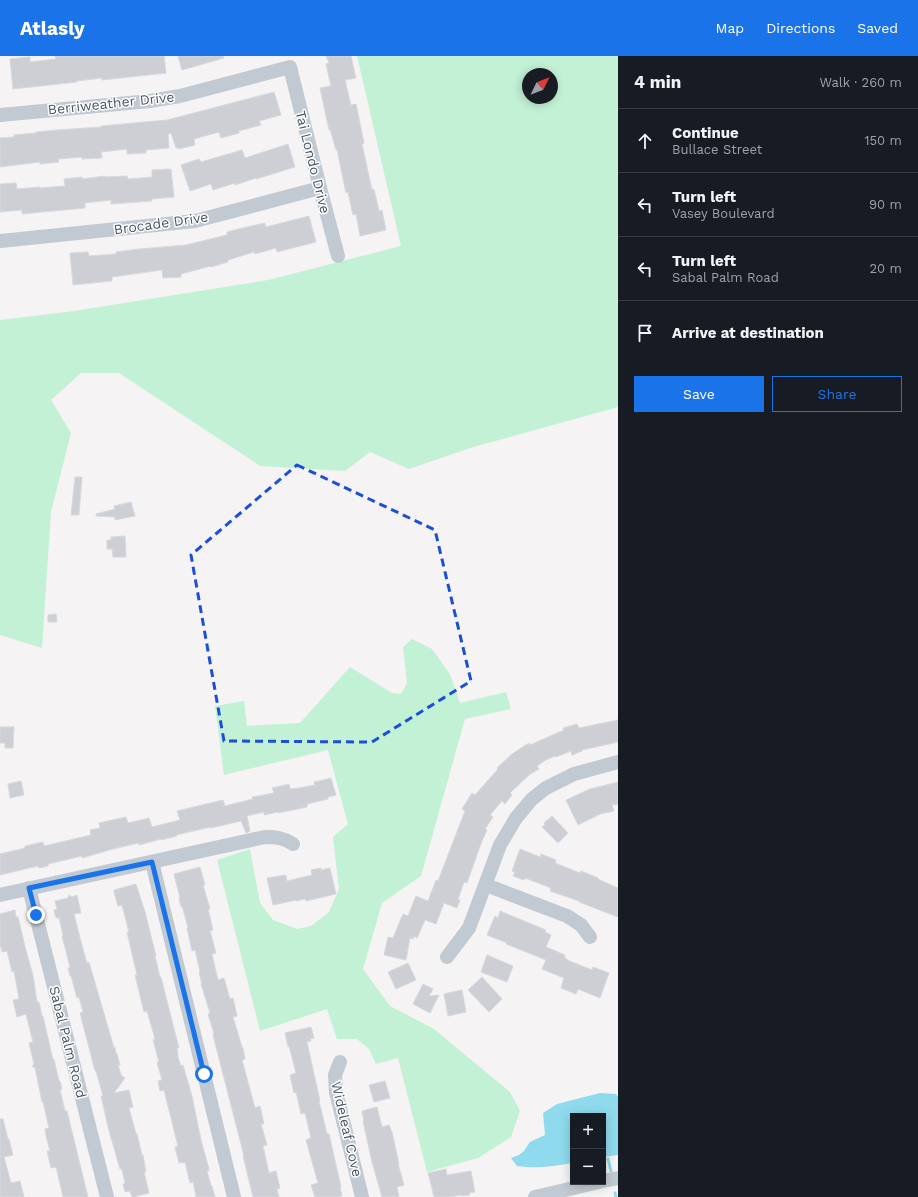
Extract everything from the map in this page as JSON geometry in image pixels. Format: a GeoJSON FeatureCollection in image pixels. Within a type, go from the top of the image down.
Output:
{"type":"FeatureCollection","features":[{"type":"Feature","properties":{"kind":"street","name":"Berriweather Drive"},"geometry":{"type":"LineString","coordinates":[[0,115],[150,101],[180,96],[290,67]]}},
{"type":"Feature","properties":{"kind":"street","name":"Tai Londo Drive"},"geometry":{"type":"LineString","coordinates":[[290,67],[338,256]]}},
{"type":"Feature","properties":{"kind":"street","name":"Brocade Drive"},"geometry":{"type":"LineString","coordinates":[[0,241],[195,221],[320,188]]}},
{"type":"Feature","properties":{"kind":"street"},"geometry":{"type":"LineString","coordinates":[[447,957],[469,928],[500,845],[516,818],[532,800],[546,788],[574,774],[618,762]]}},
{"type":"Feature","properties":{"kind":"street"},"geometry":{"type":"LineString","coordinates":[[0,895],[265,837],[277,837],[288,840],[293,844]]}},
{"type":"Feature","properties":{"kind":"street"},"geometry":{"type":"LineString","coordinates":[[152,862],[234,1197]]}},
{"type":"Feature","properties":{"kind":"street"},"geometry":{"type":"LineString","coordinates":[[486,885],[567,916],[581,925],[590,937]]}},
{"type":"Feature","properties":{"kind":"street","name":"Sabal Palm Road"},"geometry":{"type":"LineString","coordinates":[[29,888],[107,1197]]}},
{"type":"Feature","properties":{"kind":"street","name":"Wideleaf Cove"},"geometry":{"type":"LineString","coordinates":[[340,1062],[335,1075],[336,1092],[362,1197]]}},
{"type":"Feature","properties":{"kind":"street"},"geometry":{"type":"LineString","coordinates":[[606,1180],[618,1178]]}},
{"type":"Feature","properties":{"kind":"street"},"geometry":{"type":"LineString","coordinates":[[535,1197],[586,1185]]}},
{"type":"Feature","properties":{"kind":"highlighted area"},"geometry":{"type":"Polygon","coordinates":[[[297,465],[435,530],[471,681],[372,742],[224,741],[191,555],[297,465]]]}},
{"type":"Feature","properties":{"kind":"green space"},"geometry":{"type":"Polygon","coordinates":[[[357,56],[618,56],[618,407],[470,448],[409,469],[370,452],[345,471],[260,466],[119,373],[81,373],[51,400],[71,433],[51,512],[42,648],[0,635],[0,320],[74,311],[268,280],[401,246],[357,56]]]}},
{"type":"Feature","properties":{"kind":"green space"},"geometry":{"type":"Polygon","coordinates":[[[412,639],[432,649],[450,674],[460,703],[506,692],[511,709],[465,719],[421,876],[382,903],[363,969],[390,1006],[434,1029],[510,1092],[520,1111],[511,1137],[478,1158],[427,1172],[398,1058],[376,1064],[369,1049],[357,1039],[337,1039],[327,1009],[260,1031],[217,860],[250,849],[260,903],[273,920],[297,929],[311,926],[329,912],[339,889],[333,837],[348,824],[328,750],[224,775],[215,706],[244,701],[247,726],[300,723],[350,667],[392,693],[401,694],[407,683],[403,647],[412,639]]]}},
{"type":"Feature","properties":{"kind":"water"},"geometry":{"type":"Polygon","coordinates":[[[600,1093],[616,1094],[618,1097],[618,1155],[606,1157],[606,1113],[570,1113],[570,1163],[538,1167],[517,1166],[511,1158],[524,1151],[530,1142],[545,1135],[543,1113],[557,1104],[600,1093]]]}},
{"type":"Feature","properties":{"kind":"building"},"geometry":{"type":"Polygon","coordinates":[[[55,56],[164,56],[166,73],[102,80],[102,78],[13,89],[10,59],[30,57],[30,62],[56,59],[55,56]]]}},
{"type":"Feature","properties":{"kind":"building"},"geometry":{"type":"Polygon","coordinates":[[[178,56],[223,56],[224,58],[182,70],[178,56]]]}},
{"type":"Feature","properties":{"kind":"building"},"geometry":{"type":"Polygon","coordinates":[[[326,56],[351,56],[356,78],[345,80],[351,105],[356,104],[364,143],[362,144],[372,190],[374,189],[379,211],[382,210],[386,230],[360,236],[356,214],[353,215],[348,192],[346,193],[337,150],[330,129],[329,130],[320,88],[331,86],[326,64],[329,63],[326,56]]]}},
{"type":"Feature","properties":{"kind":"building"},"geometry":{"type":"Polygon","coordinates":[[[274,92],[281,115],[259,121],[261,125],[221,138],[219,132],[194,139],[195,145],[179,149],[176,148],[171,133],[168,134],[169,148],[146,150],[146,153],[127,154],[127,149],[101,152],[102,158],[82,159],[82,157],[58,159],[59,162],[40,164],[40,162],[0,167],[0,138],[14,137],[14,135],[36,132],[167,120],[274,92]]]}},
{"type":"Feature","properties":{"kind":"building"},"geometry":{"type":"Polygon","coordinates":[[[288,144],[295,167],[213,190],[211,184],[190,191],[181,165],[199,159],[201,162],[242,150],[245,158],[288,144]]]}},
{"type":"Feature","properties":{"kind":"building"},"geometry":{"type":"Polygon","coordinates":[[[171,169],[174,197],[152,199],[152,201],[111,204],[111,200],[85,203],[85,208],[22,214],[22,210],[0,212],[0,184],[16,183],[17,189],[65,186],[64,179],[82,177],[82,179],[105,176],[127,176],[128,179],[152,177],[152,170],[171,169]]]}},
{"type":"Feature","properties":{"kind":"building"},"geometry":{"type":"Polygon","coordinates":[[[309,216],[316,242],[277,252],[276,248],[255,254],[254,252],[228,260],[228,262],[181,274],[181,277],[163,278],[162,270],[112,277],[112,281],[73,285],[70,253],[88,252],[89,256],[116,254],[116,252],[139,249],[186,245],[227,235],[227,232],[242,228],[265,223],[266,227],[309,216]]]}},
{"type":"Feature","properties":{"kind":"building"},"geometry":{"type":"Polygon","coordinates":[[[75,477],[82,477],[79,515],[71,515],[75,477]]]}},
{"type":"Feature","properties":{"kind":"building"},"geometry":{"type":"Polygon","coordinates":[[[131,502],[135,516],[115,520],[115,517],[96,516],[96,514],[115,509],[114,506],[131,502]]]}},
{"type":"Feature","properties":{"kind":"building"},"geometry":{"type":"Polygon","coordinates":[[[125,536],[126,557],[113,557],[112,549],[107,549],[107,540],[111,540],[111,537],[125,536]]]}},
{"type":"Feature","properties":{"kind":"building"},"geometry":{"type":"Polygon","coordinates":[[[56,614],[57,622],[48,622],[48,615],[56,614]]]}},
{"type":"Feature","properties":{"kind":"building"},"geometry":{"type":"Polygon","coordinates":[[[618,720],[618,742],[582,750],[572,755],[571,751],[546,760],[537,766],[539,769],[529,775],[510,793],[512,795],[505,804],[502,801],[490,815],[493,817],[485,829],[487,830],[467,883],[464,882],[458,899],[460,900],[457,908],[444,903],[436,924],[425,920],[417,938],[414,936],[413,939],[410,938],[406,960],[384,955],[388,937],[393,938],[403,914],[408,916],[416,896],[428,901],[436,880],[438,881],[465,811],[462,809],[472,793],[475,795],[498,769],[497,768],[512,754],[529,743],[530,745],[564,730],[563,728],[577,724],[579,728],[618,720]]]}},
{"type":"Feature","properties":{"kind":"building"},"geometry":{"type":"Polygon","coordinates":[[[0,727],[14,727],[13,748],[5,748],[5,743],[0,743],[0,727]]]}},
{"type":"Feature","properties":{"kind":"building"},"geometry":{"type":"Polygon","coordinates":[[[331,778],[336,795],[328,797],[328,799],[307,804],[307,807],[278,813],[264,815],[264,812],[247,816],[250,831],[246,833],[241,821],[176,835],[177,836],[139,845],[139,843],[113,849],[82,858],[82,856],[48,864],[48,866],[39,868],[38,866],[0,875],[0,854],[43,842],[44,846],[91,835],[90,830],[100,828],[99,823],[126,817],[128,823],[149,818],[152,827],[180,820],[177,811],[223,800],[225,806],[253,799],[252,797],[274,793],[272,788],[289,784],[290,789],[299,788],[315,785],[314,782],[331,778]]]}},
{"type":"Feature","properties":{"kind":"building"},"geometry":{"type":"Polygon","coordinates":[[[21,781],[24,795],[10,798],[8,784],[21,781]]]}},
{"type":"Feature","properties":{"kind":"building"},"geometry":{"type":"Polygon","coordinates":[[[618,782],[618,804],[612,805],[614,811],[600,814],[578,825],[566,800],[590,789],[618,782]]]}},
{"type":"Feature","properties":{"kind":"building"},"geometry":{"type":"Polygon","coordinates":[[[552,816],[568,833],[558,843],[542,827],[545,825],[544,823],[552,816]]]}},
{"type":"Feature","properties":{"kind":"building"},"geometry":{"type":"Polygon","coordinates":[[[520,849],[540,857],[541,854],[556,860],[555,863],[580,873],[581,871],[618,888],[618,917],[550,891],[551,888],[525,878],[524,880],[513,876],[515,872],[512,871],[520,849]]]}},
{"type":"Feature","properties":{"kind":"building"},"geometry":{"type":"Polygon","coordinates":[[[200,867],[205,885],[203,885],[210,909],[208,909],[213,930],[210,931],[216,953],[212,954],[218,980],[224,978],[230,999],[233,998],[237,1016],[233,1017],[245,1059],[242,1060],[255,1108],[260,1106],[264,1124],[261,1124],[267,1145],[263,1146],[269,1173],[276,1171],[280,1188],[277,1189],[279,1197],[253,1197],[208,1014],[210,1013],[201,984],[200,971],[195,950],[192,951],[188,927],[182,906],[181,907],[174,874],[200,867]]]}},
{"type":"Feature","properties":{"kind":"building"},"geometry":{"type":"Polygon","coordinates":[[[321,868],[321,870],[330,868],[336,894],[306,901],[305,899],[296,900],[273,905],[267,878],[286,875],[287,881],[312,875],[311,870],[321,868]]]}},
{"type":"Feature","properties":{"kind":"building"},"geometry":{"type":"Polygon","coordinates":[[[136,884],[145,912],[160,977],[179,1048],[177,1048],[178,1057],[181,1066],[183,1065],[192,1096],[201,1140],[209,1169],[209,1171],[207,1171],[215,1197],[196,1197],[193,1182],[190,1183],[185,1162],[179,1163],[175,1147],[178,1146],[164,1090],[160,1091],[158,1081],[162,1080],[153,1040],[155,1039],[147,1011],[144,1012],[135,975],[137,975],[127,932],[129,932],[122,905],[118,906],[114,892],[114,890],[136,884]]]}},
{"type":"Feature","properties":{"kind":"building"},"geometry":{"type":"Polygon","coordinates":[[[69,895],[72,897],[77,895],[81,913],[74,914],[81,942],[87,963],[89,962],[114,1048],[115,1047],[121,1075],[125,1078],[114,1093],[129,1090],[133,1107],[129,1108],[143,1155],[146,1172],[144,1172],[149,1193],[133,1197],[130,1191],[125,1192],[122,1169],[120,1169],[108,1127],[101,1096],[103,1096],[80,1013],[83,1012],[79,997],[77,998],[70,976],[68,968],[70,967],[59,918],[56,918],[54,910],[57,909],[55,901],[68,898],[69,895]]]}},
{"type":"Feature","properties":{"kind":"building"},"geometry":{"type":"Polygon","coordinates":[[[15,910],[33,975],[37,1002],[39,1002],[53,1060],[54,1059],[60,1081],[62,1089],[60,1090],[65,1111],[67,1111],[88,1197],[63,1197],[56,1167],[51,1168],[47,1151],[50,1151],[45,1129],[49,1128],[35,1068],[32,1066],[34,1064],[29,1043],[33,1042],[26,1014],[17,1017],[13,1000],[19,999],[14,971],[12,972],[7,951],[2,952],[0,947],[0,914],[15,910]]]}},
{"type":"Feature","properties":{"kind":"building"},"geometry":{"type":"Polygon","coordinates":[[[500,911],[546,930],[545,932],[551,935],[546,947],[565,955],[564,957],[567,960],[592,970],[593,967],[609,973],[600,998],[578,989],[576,994],[561,988],[564,978],[542,969],[546,960],[487,935],[495,916],[498,918],[500,911]]]}},
{"type":"Feature","properties":{"kind":"building"},"geometry":{"type":"Polygon","coordinates":[[[487,955],[513,966],[507,982],[481,972],[487,955]]]}},
{"type":"Feature","properties":{"kind":"building"},"geometry":{"type":"Polygon","coordinates":[[[408,963],[416,980],[396,989],[388,972],[408,963]]]}},
{"type":"Feature","properties":{"kind":"building"},"geometry":{"type":"Polygon","coordinates":[[[482,977],[502,999],[489,1012],[468,990],[482,977]]]}},
{"type":"Feature","properties":{"kind":"building"},"geometry":{"type":"Polygon","coordinates":[[[423,984],[433,989],[429,996],[439,995],[430,1013],[413,1004],[423,984]]]}},
{"type":"Feature","properties":{"kind":"building"},"geometry":{"type":"Polygon","coordinates":[[[462,990],[466,1012],[448,1016],[444,994],[462,990]]]}},
{"type":"Feature","properties":{"kind":"building"},"geometry":{"type":"Polygon","coordinates":[[[311,1027],[314,1038],[307,1042],[319,1102],[327,1134],[329,1134],[341,1187],[342,1196],[337,1197],[315,1197],[311,1185],[318,1183],[306,1140],[311,1138],[305,1113],[301,1114],[290,1075],[296,1073],[285,1033],[311,1027]]]}},
{"type":"Feature","properties":{"kind":"building"},"geometry":{"type":"Polygon","coordinates":[[[385,1081],[390,1098],[374,1102],[369,1085],[385,1081]]]}},
{"type":"Feature","properties":{"kind":"building"},"geometry":{"type":"Polygon","coordinates":[[[377,1107],[382,1127],[389,1125],[392,1132],[398,1164],[404,1185],[397,1187],[399,1197],[382,1197],[372,1162],[362,1111],[377,1107]]]}},
{"type":"Feature","properties":{"kind":"building"},"geometry":{"type":"Polygon","coordinates":[[[0,1119],[3,1119],[13,1155],[4,1157],[11,1183],[20,1181],[24,1197],[0,1197],[0,1119]]]}},
{"type":"Feature","properties":{"kind":"building"},"geometry":{"type":"Polygon","coordinates":[[[446,1169],[447,1175],[471,1171],[475,1192],[469,1193],[470,1195],[462,1196],[434,1197],[428,1173],[446,1169]]]}},
{"type":"Feature","properties":{"kind":"waterway"},"geometry":{"type":"LineString","coordinates":[[608,1159],[611,1171]]}},
{"type":"Feature","properties":{"kind":"waterway"},"geometry":{"type":"LineString","coordinates":[[615,1193],[616,1197]]}},
{"type":"Feature","properties":{"kind":"route"},"geometry":{"type":"LineString","coordinates":[[36,915],[29,888],[152,862],[204,1074]]}}]}
